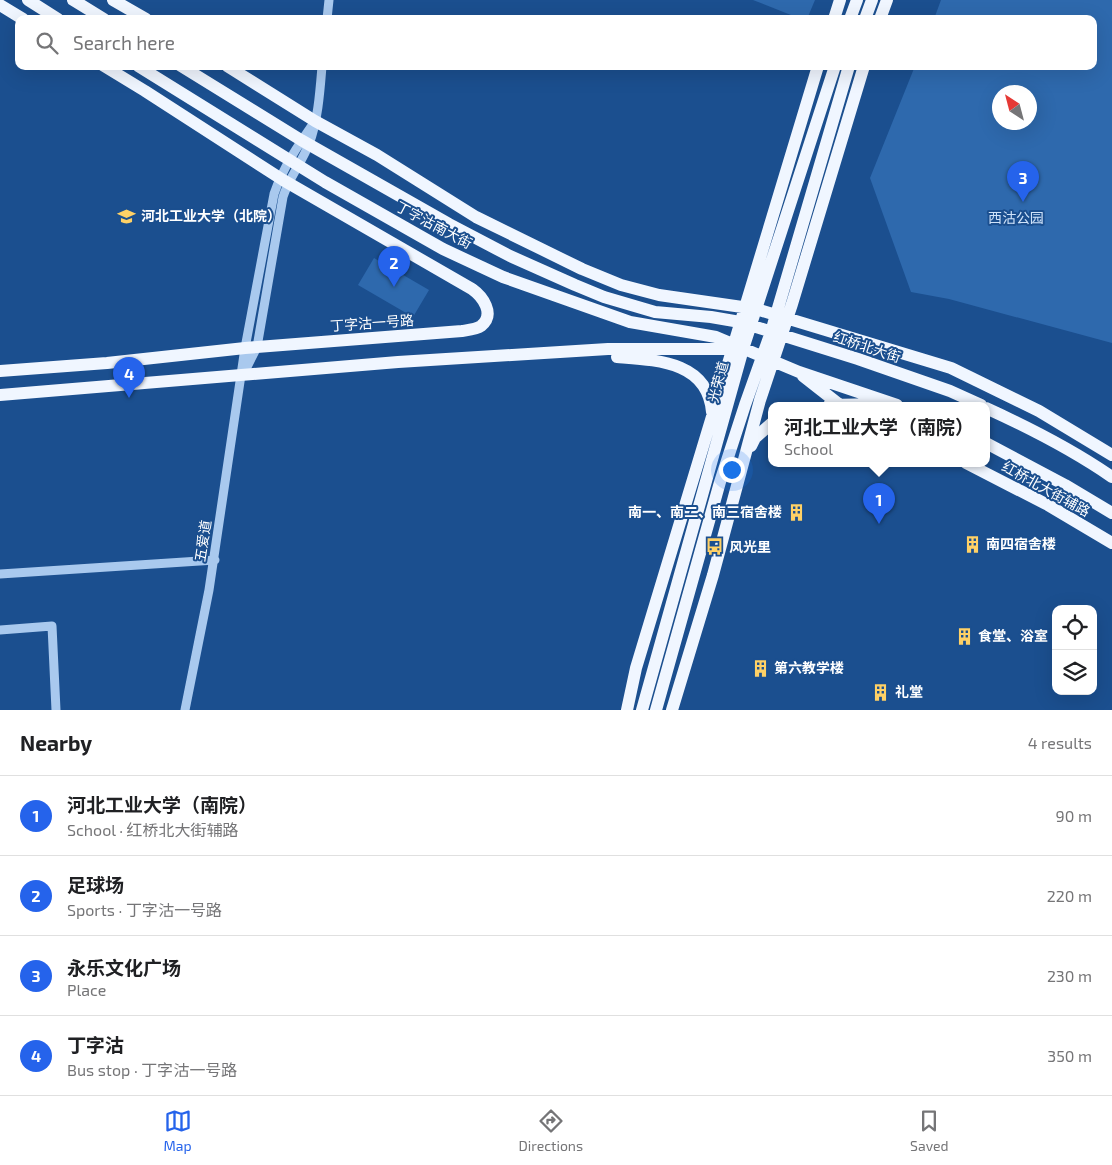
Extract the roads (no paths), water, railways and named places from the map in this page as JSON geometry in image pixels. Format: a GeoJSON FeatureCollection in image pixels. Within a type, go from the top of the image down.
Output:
{"type":"FeatureCollection","features":[{"type":"Feature","properties":{"kind":"main road"},"geometry":{"type":"LineString","coordinates":[[28,0],[52,15]]}},
{"type":"Feature","properties":{"kind":"main road"},"geometry":{"type":"LineString","coordinates":[[73,0],[97,15]]}},
{"type":"Feature","properties":{"kind":"main road"},"geometry":{"type":"LineString","coordinates":[[113,0],[139,15]]}},
{"type":"Feature","properties":{"kind":"main road"},"geometry":{"type":"LineString","coordinates":[[835,15],[840,0]]}},
{"type":"Feature","properties":{"kind":"main road"},"geometry":{"type":"LineString","coordinates":[[851,15],[857,0]]}},
{"type":"Feature","properties":{"kind":"main road"},"geometry":{"type":"LineString","coordinates":[[866,15],[872,0]]}},
{"type":"Feature","properties":{"kind":"main road"},"geometry":{"type":"LineString","coordinates":[[881,15],[887,0]]}},
{"type":"Feature","properties":{"kind":"main road"},"geometry":{"type":"LineString","coordinates":[[0,5],[16,15]]}},
{"type":"Feature","properties":{"kind":"main road"},"geometry":{"type":"LineString","coordinates":[[111,70],[284,180]]}},
{"type":"Feature","properties":{"kind":"main road"},"geometry":{"type":"LineString","coordinates":[[126,70],[145,91]]}},
{"type":"Feature","properties":{"kind":"main road","name":"丁字沽南大街"},"geometry":{"type":"LineString","coordinates":[[144,70],[294,163],[443,249],[503,277],[630,322],[705,334],[736,348]]}},
{"type":"Feature","properties":{"kind":"main road","name":"丁字沽南大街"},"geometry":{"type":"LineString","coordinates":[[188,70],[305,142],[449,224],[510,256],[575,285],[655,312],[712,317],[746,324]]}},
{"type":"Feature","properties":{"kind":"main road"},"geometry":{"type":"LineString","coordinates":[[233,70],[314,121],[377,155],[476,217],[582,269],[621,285],[659,295],[750,308],[951,368],[1039,411],[1112,454]]}},
{"type":"Feature","properties":{"kind":"main road"},"geometry":{"type":"LineString","coordinates":[[627,710],[636,668],[712,414],[746,324],[817,70]]}},
{"type":"Feature","properties":{"kind":"main road"},"geometry":{"type":"LineString","coordinates":[[750,308],[834,70]]}},
{"type":"Feature","properties":{"kind":"main road"},"geometry":{"type":"LineString","coordinates":[[672,710],[713,575],[760,400],[768,359],[848,70]]}},
{"type":"Feature","properties":{"kind":"main road"},"geometry":{"type":"LineString","coordinates":[[781,317],[863,70]]}},
{"type":"Feature","properties":{"kind":"main road","name":"丁字沽一号路"},"geometry":{"type":"LineString","coordinates":[[0,371],[462,331],[481,326],[487,318],[488,313],[485,303],[472,288],[284,180]]}},
{"type":"Feature","properties":{"kind":"main road","name":"红桥北大街"},"geometry":{"type":"LineString","coordinates":[[746,324],[950,390],[975,402]]}},
{"type":"Feature","properties":{"kind":"main road"},"geometry":{"type":"LineString","coordinates":[[0,395],[398,362],[608,349],[736,348],[799,372],[889,402]]}},
{"type":"Feature","properties":{"kind":"main road","name":"光荣道"},"geometry":{"type":"LineString","coordinates":[[642,710],[736,348]]}},
{"type":"Feature","properties":{"kind":"main road"},"geometry":{"type":"LineString","coordinates":[[580,351],[656,360],[680,368],[694,376],[706,388],[711,401],[712,414]]}},
{"type":"Feature","properties":{"kind":"main road"},"geometry":{"type":"LineString","coordinates":[[656,710],[720,482],[745,405],[768,359]]}},
{"type":"Feature","properties":{"kind":"main road"},"geometry":{"type":"LineString","coordinates":[[799,372],[836,402]]}},
{"type":"Feature","properties":{"kind":"main road"},"geometry":{"type":"LineString","coordinates":[[990,410],[1081,457],[1112,477]]}},
{"type":"Feature","properties":{"kind":"main road"},"geometry":{"type":"LineString","coordinates":[[745,456],[755,438],[768,427]]}},
{"type":"Feature","properties":{"kind":"main road"},"geometry":{"type":"LineString","coordinates":[[990,445],[1112,513]]}},
{"type":"Feature","properties":{"kind":"main road","name":"红桥北大街辅路"},"geometry":{"type":"LineString","coordinates":[[974,467],[1048,505],[1112,543]]}},
{"type":"Feature","properties":{"kind":"street"},"geometry":{"type":"LineString","coordinates":[[327,15],[329,0]]}},
{"type":"Feature","properties":{"kind":"street","name":"五爱道"},"geometry":{"type":"LineString","coordinates":[[185,710],[214,560],[242,375],[251,348],[270,211],[314,121],[320,98],[322,70]]}},
{"type":"Feature","properties":{"kind":"street"},"geometry":{"type":"LineString","coordinates":[[0,574],[214,560]]}},
{"type":"Feature","properties":{"kind":"street"},"geometry":{"type":"LineString","coordinates":[[0,630],[52,626],[56,710]]}},
{"type":"Feature","properties":{"kind":"place","name":"永乐文化广场"},"geometry":{"type":"Point","coordinates":[1023,202]}},
{"type":"Feature","properties":{"kind":"place","name":"河北工业大学（北院）"},"geometry":{"type":"Point","coordinates":[127,216]}},
{"type":"Feature","properties":{"kind":"place","name":"足球场"},"geometry":{"type":"Point","coordinates":[394,287]}},
{"type":"Feature","properties":{"kind":"place","name":"丁字沽"},"geometry":{"type":"Point","coordinates":[129,398]}},
{"type":"Feature","properties":{"kind":"place","name":"南一、南二、南三宿舍楼"},"geometry":{"type":"Point","coordinates":[796,512]}},
{"type":"Feature","properties":{"kind":"place","name":"河北工业大学（南院）"},"geometry":{"type":"Point","coordinates":[879,524]}},
{"type":"Feature","properties":{"kind":"place","name":"南四宿舍楼"},"geometry":{"type":"Point","coordinates":[972,544]}},
{"type":"Feature","properties":{"kind":"place","name":"风光里"},"geometry":{"type":"Point","coordinates":[715,547]}},
{"type":"Feature","properties":{"kind":"place","name":"食堂、浴室"},"geometry":{"type":"Point","coordinates":[964,636]}},
{"type":"Feature","properties":{"kind":"place","name":"第六教学楼"},"geometry":{"type":"Point","coordinates":[760,668]}},
{"type":"Feature","properties":{"kind":"place","name":"礼堂"},"geometry":{"type":"Point","coordinates":[881,692]}},
{"type":"Feature","properties":{"kind":"park label","name":"西沽公园"},"geometry":{"type":"Point","coordinates":[1016,218]}}]}
